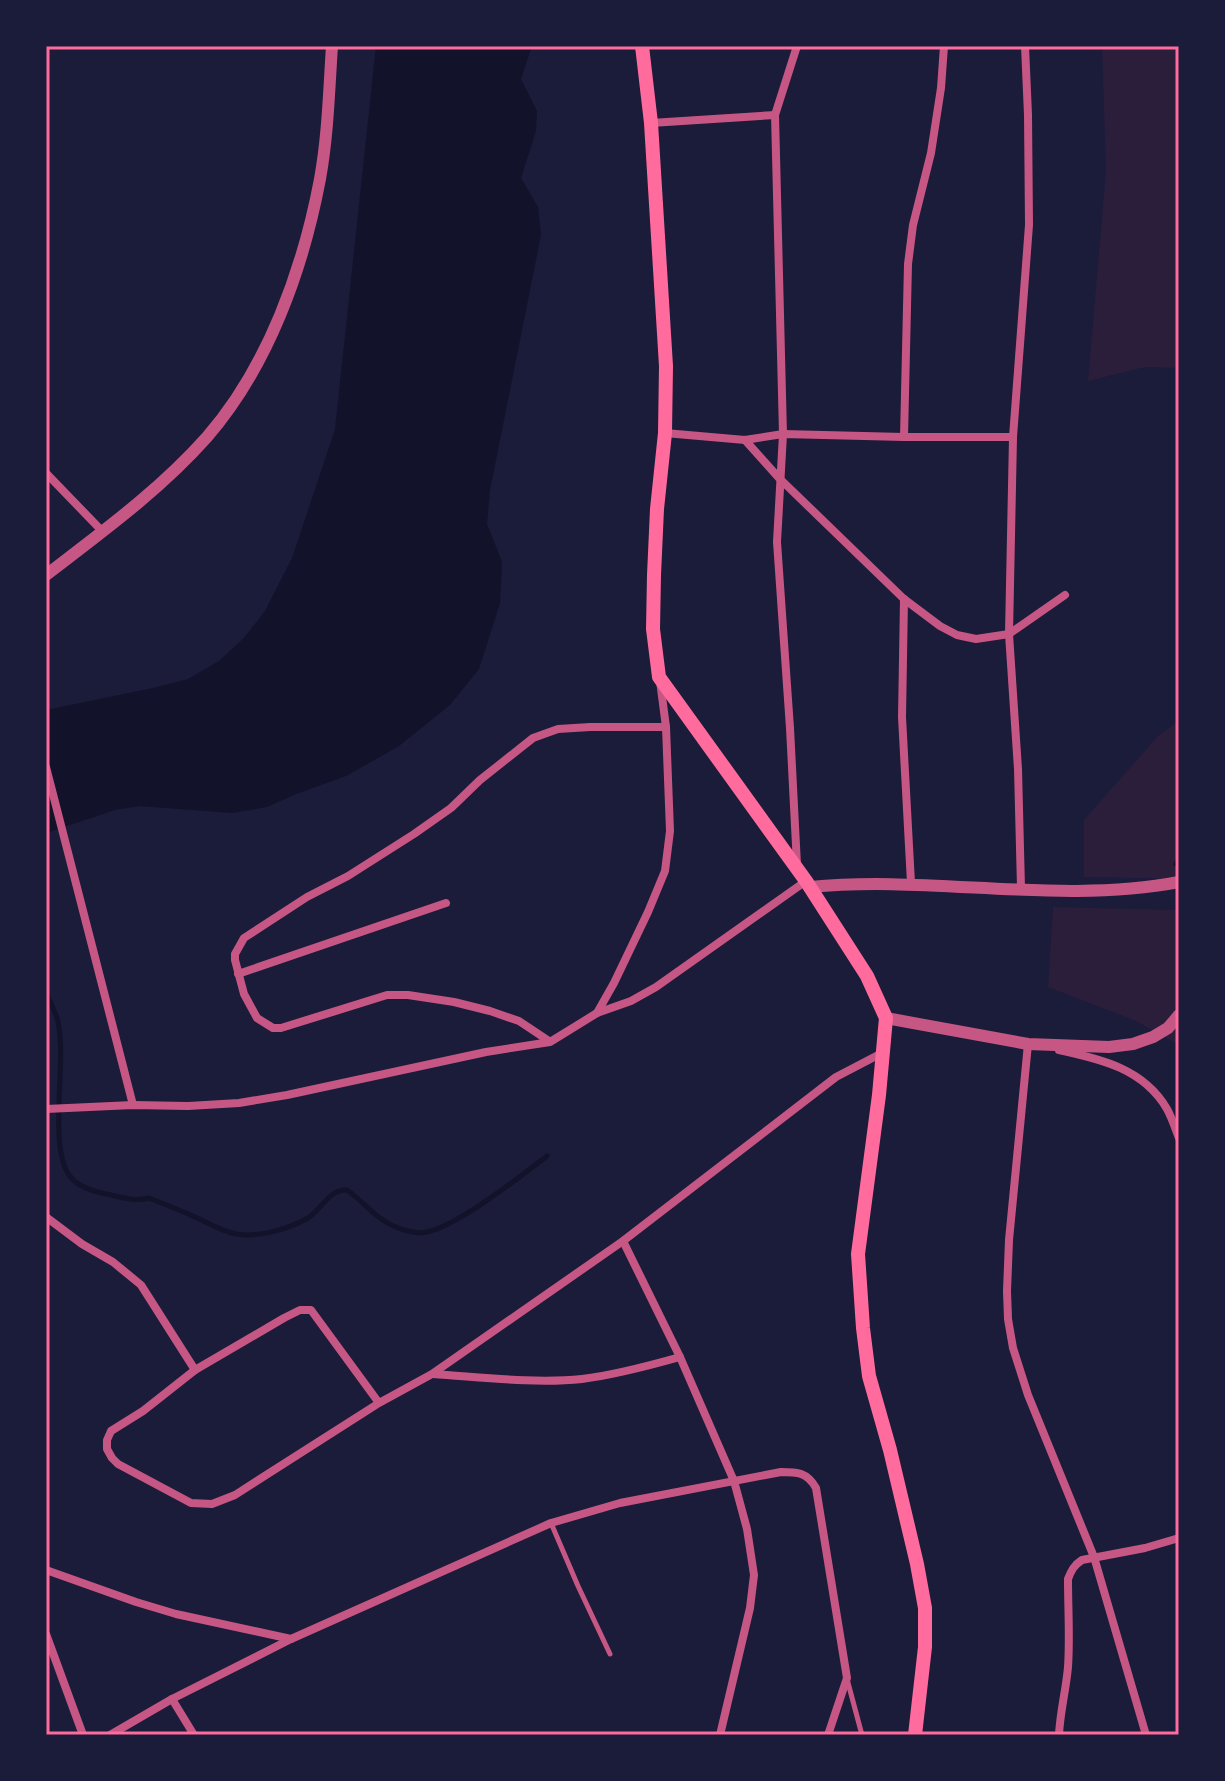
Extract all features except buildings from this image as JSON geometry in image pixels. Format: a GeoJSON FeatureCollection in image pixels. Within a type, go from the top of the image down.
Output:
{"type":"FeatureCollection","features":[{"type":"Feature","properties":{"kind":"main road"},"geometry":{"type":"LineString","coordinates":[[642,46],[651,123],[666,366],[665,433],[654,575],[653,629],[659,677],[797,866],[867,976],[886,1018],[858,1254],[869,1376],[890,1450],[925,1608],[925,1647],[915,1735]]}},
{"type":"Feature","properties":{"kind":"street"},"geometry":{"type":"LineString","coordinates":[[46,575],[158,486],[207,436],[242,388],[270,336],[295,279],[320,177],[332,46]]}},
{"type":"Feature","properties":{"kind":"street"},"geometry":{"type":"LineString","coordinates":[[797,46],[775,115],[783,434],[777,542],[797,866]]}},
{"type":"Feature","properties":{"kind":"street"},"geometry":{"type":"LineString","coordinates":[[904,437],[908,264],[913,225],[931,153],[944,46]]}},
{"type":"Feature","properties":{"kind":"street"},"geometry":{"type":"LineString","coordinates":[[1021,888],[1018,769],[1009,634],[1013,437],[1029,225],[1025,46]]}},
{"type":"Feature","properties":{"kind":"street"},"geometry":{"type":"LineString","coordinates":[[651,123],[775,115]]}},
{"type":"Feature","properties":{"kind":"street"},"geometry":{"type":"LineString","coordinates":[[665,433],[745,440],[783,434],[1013,437]]}},
{"type":"Feature","properties":{"kind":"street"},"geometry":{"type":"LineString","coordinates":[[745,440],[779,478],[904,599],[957,635],[976,639],[1009,634],[1065,595]]}},
{"type":"Feature","properties":{"kind":"street"},"geometry":{"type":"LineString","coordinates":[[46,473],[103,532]]}},
{"type":"Feature","properties":{"kind":"street"},"geometry":{"type":"LineString","coordinates":[[904,599],[902,717],[911,883]]}},
{"type":"Feature","properties":{"kind":"street"},"geometry":{"type":"LineString","coordinates":[[597,1013],[665,871],[670,831],[666,727],[659,677]]}},
{"type":"Feature","properties":{"kind":"street"},"geometry":{"type":"LineString","coordinates":[[550,1042],[519,1021],[490,1011],[408,995],[387,995],[273,1028],[257,1018],[244,994],[235,954],[244,938],[307,897],[348,876],[451,808],[480,780],[533,738],[558,729],[666,727]]}},
{"type":"Feature","properties":{"kind":"street"},"geometry":{"type":"LineString","coordinates":[[46,767],[133,1105]]}},
{"type":"Feature","properties":{"kind":"street"},"geometry":{"type":"LineString","coordinates":[[47,1109],[239,1103],[486,1052],[550,1042],[597,1013],[631,1001],[656,987],[808,884],[911,883],[1084,890],[1179,882]]}},
{"type":"Feature","properties":{"kind":"street"},"geometry":{"type":"LineString","coordinates":[[238,974],[446,903]]}},
{"type":"Feature","properties":{"kind":"street"},"geometry":{"type":"LineString","coordinates":[[1043,1046],[1109,1047],[1133,1044],[1168,1028],[1179,1015]]}},
{"type":"Feature","properties":{"kind":"street"},"geometry":{"type":"LineString","coordinates":[[886,1018],[1043,1046],[1114,1064],[1140,1078],[1157,1094],[1169,1112],[1179,1138]]}},
{"type":"Feature","properties":{"kind":"street"},"geometry":{"type":"LineString","coordinates":[[1028,1044],[1009,1240],[1008,1319],[1013,1348],[1028,1395],[1094,1557],[1146,1735]]}},
{"type":"Feature","properties":{"kind":"street"},"geometry":{"type":"LineString","coordinates":[[379,1403],[311,1310],[305,1309],[195,1370],[143,1411],[111,1431],[107,1449],[118,1464],[191,1503],[212,1504],[235,1495],[379,1403],[432,1374],[623,1241],[836,1077],[883,1052]]}},
{"type":"Feature","properties":{"kind":"street"},"geometry":{"type":"LineString","coordinates":[[46,1217],[113,1262],[141,1285],[195,1370]]}},
{"type":"Feature","properties":{"kind":"street"},"geometry":{"type":"LineString","coordinates":[[623,1241],[680,1357],[734,1481],[747,1529],[754,1575],[750,1608],[720,1735]]}},
{"type":"Feature","properties":{"kind":"street"},"geometry":{"type":"LineString","coordinates":[[432,1374],[581,1379],[642,1368],[680,1357]]}},
{"type":"Feature","properties":{"kind":"street"},"geometry":{"type":"LineString","coordinates":[[110,1735],[172,1699],[291,1639],[551,1523],[620,1503],[781,1472],[798,1472],[806,1475],[816,1488],[847,1678],[828,1735]]}},
{"type":"Feature","properties":{"kind":"street"},"geometry":{"type":"LineString","coordinates":[[1059,1735],[1068,1670],[1068,1579],[1076,1564],[1082,1560],[1179,1538]]}},
{"type":"Feature","properties":{"kind":"street"},"geometry":{"type":"LineString","coordinates":[[46,1570],[176,1614],[291,1639]]}},
{"type":"Feature","properties":{"kind":"street"},"geometry":{"type":"LineString","coordinates":[[46,1634],[83,1735]]}},
{"type":"Feature","properties":{"kind":"street"},"geometry":{"type":"LineString","coordinates":[[172,1699],[194,1735]]}},
{"type":"Feature","properties":{"kind":"lane"},"geometry":{"type":"LineString","coordinates":[[551,1523],[610,1654]]}},
{"type":"Feature","properties":{"kind":"lane"},"geometry":{"type":"LineString","coordinates":[[847,1678],[862,1735]]}},
{"type":"Feature","properties":{"kind":"shaded area"},"geometry":{"type":"Polygon","coordinates":[[[376,46],[532,46],[521,79],[537,111],[536,131],[521,178],[538,207],[541,235],[490,490],[487,524],[502,562],[500,603],[479,669],[450,705],[399,746],[346,776],[267,807],[232,813],[140,806],[115,810],[46,833],[46,710],[188,679],[219,661],[244,638],[265,611],[292,558],[335,429],[376,46]]]}},
{"type":"Feature","properties":{"kind":"shaded area"},"geometry":{"type":"Polygon","coordinates":[[[1102,46],[1179,46],[1179,368],[1145,367],[1088,381],[1106,171],[1102,46]]]}},
{"type":"Feature","properties":{"kind":"shaded area"},"geometry":{"type":"Polygon","coordinates":[[[1179,721],[1179,879],[1084,877],[1084,820],[1158,736],[1179,721]]]}},
{"type":"Feature","properties":{"kind":"shaded area"},"geometry":{"type":"Polygon","coordinates":[[[1053,907],[1179,910],[1179,1045],[1136,1021],[1048,987],[1053,907]]]}},
{"type":"Feature","properties":{"kind":"waterway"},"geometry":{"type":"LineString","coordinates":[[1176,864],[1179,858]]}},
{"type":"Feature","properties":{"kind":"waterway"},"geometry":{"type":"LineString","coordinates":[[46,993],[57,1018],[60,1039],[59,1124],[63,1161],[72,1179],[91,1190],[128,1199],[149,1198],[226,1231],[244,1235],[273,1232],[300,1222],[335,1193],[347,1190],[389,1224],[423,1233],[454,1221],[547,1156]]}}]}
